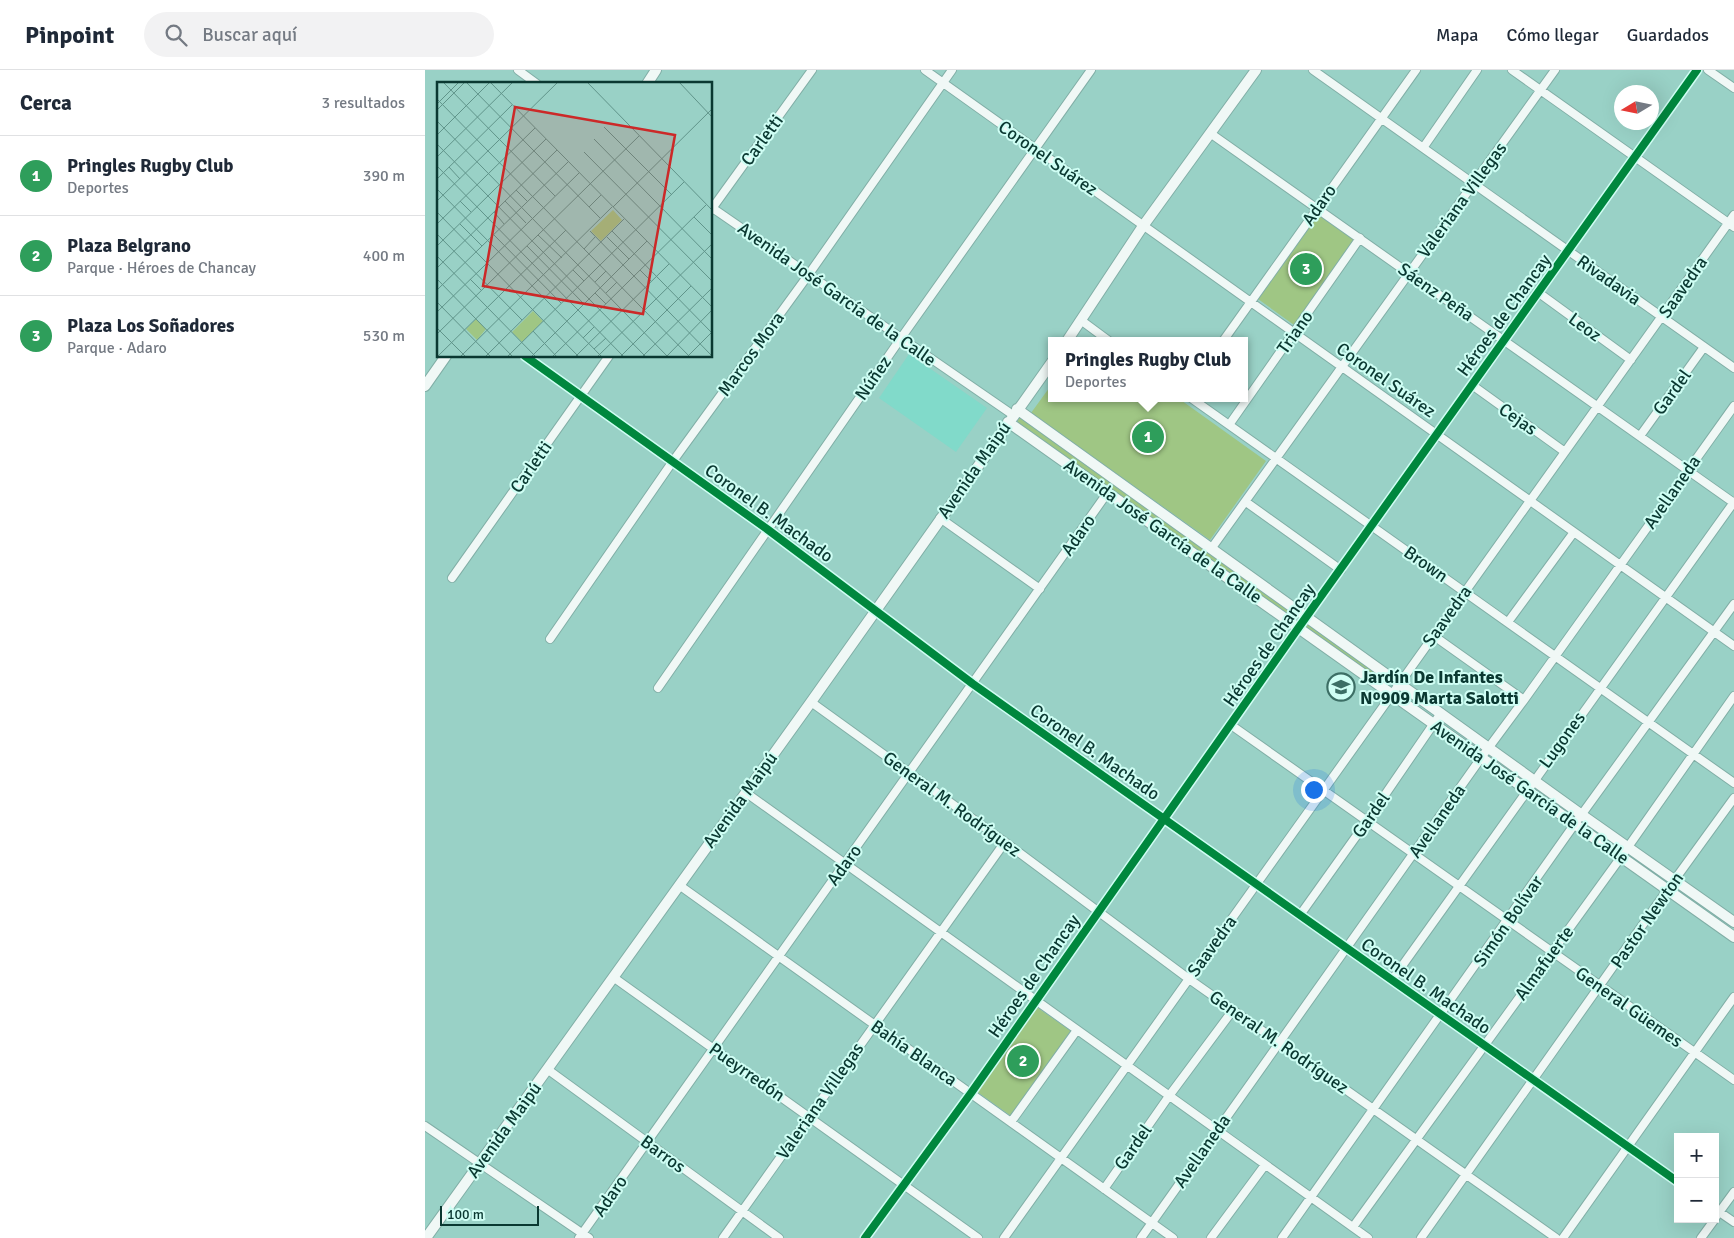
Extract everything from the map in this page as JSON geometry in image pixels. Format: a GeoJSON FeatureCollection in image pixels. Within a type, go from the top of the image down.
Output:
{"type":"FeatureCollection","features":[{"type":"Feature","properties":{"kind":"main road"},"geometry":{"type":"LineString","coordinates":[[648,82],[656,70]]}},
{"type":"Feature","properties":{"kind":"main road"},"geometry":{"type":"LineString","coordinates":[[1070,337],[1143,226],[1256,70]]}},
{"type":"Feature","properties":{"kind":"main road"},"geometry":{"type":"LineString","coordinates":[[425,386],[445,358]]}},
{"type":"Feature","properties":{"kind":"main road","name":"Avenida Maipú"},"geometry":{"type":"LineString","coordinates":[[426,1238],[811,702],[1048,367]]}},
{"type":"Feature","properties":{"kind":"main road","name":"Avenida José García de la Calle"},"geometry":{"type":"LineString","coordinates":[[1013,415],[1108,492],[1734,937]]}},
{"type":"Feature","properties":{"kind":"main road","name":"Avenida José García de la Calle"},"geometry":{"type":"LineString","coordinates":[[1013,415],[1211,549],[1734,922]]}},
{"type":"Feature","properties":{"kind":"street"},"geometry":{"type":"LineString","coordinates":[[518,70],[534,82]]}},
{"type":"Feature","properties":{"kind":"street","name":"Carletti"},"geometry":{"type":"LineString","coordinates":[[713,207],[812,70]]}},
{"type":"Feature","properties":{"kind":"street","name":"Coronel Suárez"},"geometry":{"type":"LineString","coordinates":[[925,70],[1734,646]]}},
{"type":"Feature","properties":{"kind":"street","name":"Marcos Mora"},"geometry":{"type":"LineString","coordinates":[[550,639],[673,462],[809,274],[952,70]]}},
{"type":"Feature","properties":{"kind":"street","name":"Núñez"},"geometry":{"type":"LineString","coordinates":[[658,688],[767,529],[1091,70]]}},
{"type":"Feature","properties":{"kind":"street","name":"Rivadavia"},"geometry":{"type":"LineString","coordinates":[[1313,70],[1734,368]]}},
{"type":"Feature","properties":{"kind":"street","name":"Adaro"},"geometry":{"type":"LineString","coordinates":[[1226,337],[1416,70]]}},
{"type":"Feature","properties":{"kind":"street"},"geometry":{"type":"LineString","coordinates":[[1423,148],[1477,70]]}},
{"type":"Feature","properties":{"kind":"street"},"geometry":{"type":"LineString","coordinates":[[1512,70],[1731,225]]}},
{"type":"Feature","properties":{"kind":"street","name":"Valeriana Villegas"},"geometry":{"type":"LineString","coordinates":[[1211,549],[1555,70]]}},
{"type":"Feature","properties":{"kind":"street","name":"Héroes de Chancay"},"geometry":{"type":"LineString","coordinates":[[865,1238],[971,1092],[1306,617],[1697,70]]}},
{"type":"Feature","properties":{"kind":"street"},"geometry":{"type":"LineString","coordinates":[[1708,70],[1734,88]]}},
{"type":"Feature","properties":{"kind":"street","name":"Sáenz Peña"},"geometry":{"type":"LineString","coordinates":[[1211,133],[1734,502]]}},
{"type":"Feature","properties":{"kind":"street","name":"Avenida José García de la Calle"},"geometry":{"type":"LineString","coordinates":[[713,209],[1013,415]]}},
{"type":"Feature","properties":{"kind":"street","name":"Saavedra"},"geometry":{"type":"LineString","coordinates":[[1004,1238],[1324,790],[1391,693],[1434,636],[1661,317],[1731,225],[1734,214]]}},
{"type":"Feature","properties":{"kind":"street","name":"Triano"},"geometry":{"type":"LineString","coordinates":[[1248,398],[1360,238]]}},
{"type":"Feature","properties":{"kind":"street","name":"Leoz"},"geometry":{"type":"LineString","coordinates":[[1539,293],[1631,360]]}},
{"type":"Feature","properties":{"kind":"street"},"geometry":{"type":"LineString","coordinates":[[1081,321],[1103,337]]}},
{"type":"Feature","properties":{"kind":"street","name":"Gardel"},"geometry":{"type":"LineString","coordinates":[[1640,436],[1705,347]]}},
{"type":"Feature","properties":{"kind":"street","name":"Coronel B. Machado"},"geometry":{"type":"LineString","coordinates":[[528,358],[767,529],[973,684],[1674,1179]]}},
{"type":"Feature","properties":{"kind":"street","name":"Carletti"},"geometry":{"type":"LineString","coordinates":[[452,578],[608,358]]}},
{"type":"Feature","properties":{"kind":"street","name":"Cejas"},"geometry":{"type":"LineString","coordinates":[[1472,386],[1565,452]]}},
{"type":"Feature","properties":{"kind":"street","name":"Brown"},"geometry":{"type":"LineString","coordinates":[[1197,402],[1734,782]]}},
{"type":"Feature","properties":{"kind":"street","name":"Triano"},"geometry":{"type":"LineString","coordinates":[[1229,425],[1245,402]]}},
{"type":"Feature","properties":{"kind":"street","name":"Avellaneda"},"geometry":{"type":"LineString","coordinates":[[1141,1238],[1488,748],[1734,406]]}},
{"type":"Feature","properties":{"kind":"street","name":"Adaro"},"geometry":{"type":"LineString","coordinates":[[583,1237],[713,1049],[1108,492]]}},
{"type":"Feature","properties":{"kind":"street"},"geometry":{"type":"LineString","coordinates":[[1246,502],[1341,570]]}},
{"type":"Feature","properties":{"kind":"street","name":"Lugones"},"geometry":{"type":"LineString","coordinates":[[1392,980],[1533,780],[1734,502]]}},
{"type":"Feature","properties":{"kind":"street"},"geometry":{"type":"LineString","coordinates":[[940,518],[1040,589]]}},
{"type":"Feature","properties":{"kind":"street"},"geometry":{"type":"LineString","coordinates":[[1508,622],[1573,532]]}},
{"type":"Feature","properties":{"kind":"street","name":"Simón Bolívar"},"geometry":{"type":"LineString","coordinates":[[1282,1238],[1734,604]]}},
{"type":"Feature","properties":{"kind":"street"},"geometry":{"type":"LineString","coordinates":[[1434,636],[1524,700]]}},
{"type":"Feature","properties":{"kind":"street","name":"Almafuerte"},"geometry":{"type":"LineString","coordinates":[[1353,1228],[1621,857],[1734,696]]}},
{"type":"Feature","properties":{"kind":"street","name":"General M. Rodríguez"},"geometry":{"type":"LineString","coordinates":[[811,702],[1005,842],[1189,979],[1556,1238]]}},
{"type":"Feature","properties":{"kind":"street","name":"Gardel"},"geometry":{"type":"LineString","coordinates":[[1300,915],[1441,713]]}},
{"type":"Feature","properties":{"kind":"street","name":"General Güemes"},"geometry":{"type":"LineString","coordinates":[[1231,725],[1734,1080]]}},
{"type":"Feature","properties":{"kind":"street"},"geometry":{"type":"LineString","coordinates":[[745,792],[1368,1238]]}},
{"type":"Feature","properties":{"kind":"street","name":"Pastor Newton"},"geometry":{"type":"LineString","coordinates":[[1421,1238],[1734,798]]}},
{"type":"Feature","properties":{"kind":"street","name":"Valeriana Villegas"},"geometry":{"type":"LineString","coordinates":[[723,1238],[1005,842]]}},
{"type":"Feature","properties":{"kind":"street","name":"Bahía Blanca"},"geometry":{"type":"LineString","coordinates":[[679,885],[1173,1238]]}},
{"type":"Feature","properties":{"kind":"street","name":"Pueyrredón"},"geometry":{"type":"LineString","coordinates":[[613,977],[978,1238]]}},
{"type":"Feature","properties":{"kind":"street"},"geometry":{"type":"LineString","coordinates":[[1563,1238],[1734,997]]}},
{"type":"Feature","properties":{"kind":"street","name":"Gardel"},"geometry":{"type":"LineString","coordinates":[[1104,1189],[1169,1096],[1233,1010]]}},
{"type":"Feature","properties":{"kind":"street"},"geometry":{"type":"LineString","coordinates":[[1011,1122],[1077,1030]]}},
{"type":"Feature","properties":{"kind":"street","name":"Barros"},"geometry":{"type":"LineString","coordinates":[[547,1069],[779,1238]]}},
{"type":"Feature","properties":{"kind":"street"},"geometry":{"type":"LineString","coordinates":[[425,1126],[583,1237]]}},
{"type":"Feature","properties":{"kind":"street"},"geometry":{"type":"LineString","coordinates":[[1211,1238],[1265,1165]]}},
{"type":"Feature","properties":{"kind":"street"},"geometry":{"type":"LineString","coordinates":[[1719,1211],[1734,1192]]}},
{"type":"Feature","properties":{"kind":"street"},"geometry":{"type":"LineString","coordinates":[[1719,1216],[1734,1222]]}},
{"type":"Feature","properties":{"kind":"street"},"geometry":{"type":"LineString","coordinates":[[1701,1238],[1711,1223]]}},
{"type":"Feature","properties":{"kind":"shaded area"},"geometry":{"type":"Polygon","coordinates":[[[1318,213],[1354,239],[1294,325],[1258,299],[1318,213]]]}},
{"type":"Feature","properties":{"kind":"shaded area"},"geometry":{"type":"Polygon","coordinates":[[[909,354],[987,408],[956,452],[879,398],[909,354]]]}},
{"type":"Feature","properties":{"kind":"shaded area"},"geometry":{"type":"Polygon","coordinates":[[[1048,390],[1048,402],[1184,402],[1266,461],[1210,540],[1031,413],[1048,390]]]}},
{"type":"Feature","properties":{"kind":"shaded area"},"geometry":{"type":"Polygon","coordinates":[[[1020,417],[1296,614],[1292,619],[1017,422],[1020,417]]]}},
{"type":"Feature","properties":{"kind":"shaded area"},"geometry":{"type":"Polygon","coordinates":[[[1307,622],[1388,679],[1385,684],[1304,627],[1307,622]]]}},
{"type":"Feature","properties":{"kind":"shaded area"},"geometry":{"type":"Polygon","coordinates":[[[1035,1006],[1071,1031],[1011,1116],[976,1091],[1035,1006]]]}},
{"type":"Feature","properties":{"kind":"cycle path"},"geometry":{"type":"LineString","coordinates":[[865,1238],[971,1093],[1299,627],[1697,70]]}},
{"type":"Feature","properties":{"kind":"cycle path"},"geometry":{"type":"LineString","coordinates":[[528,358],[767,529],[973,684],[1674,1179]]}},
{"type":"Feature","properties":{"kind":"place","name":"Plaza Los Soñadores"},"geometry":{"type":"Point","coordinates":[1306,269]}},
{"type":"Feature","properties":{"kind":"place","name":"Pringles Rugby Club"},"geometry":{"type":"Point","coordinates":[1148,437]}},
{"type":"Feature","properties":{"kind":"place","name":"Jardín De Infantes Nº909 Marta Salotti"},"geometry":{"type":"Point","coordinates":[1341,687]}},
{"type":"Feature","properties":{"kind":"place","name":"Plaza Belgrano"},"geometry":{"type":"Point","coordinates":[1023,1061]}}]}
